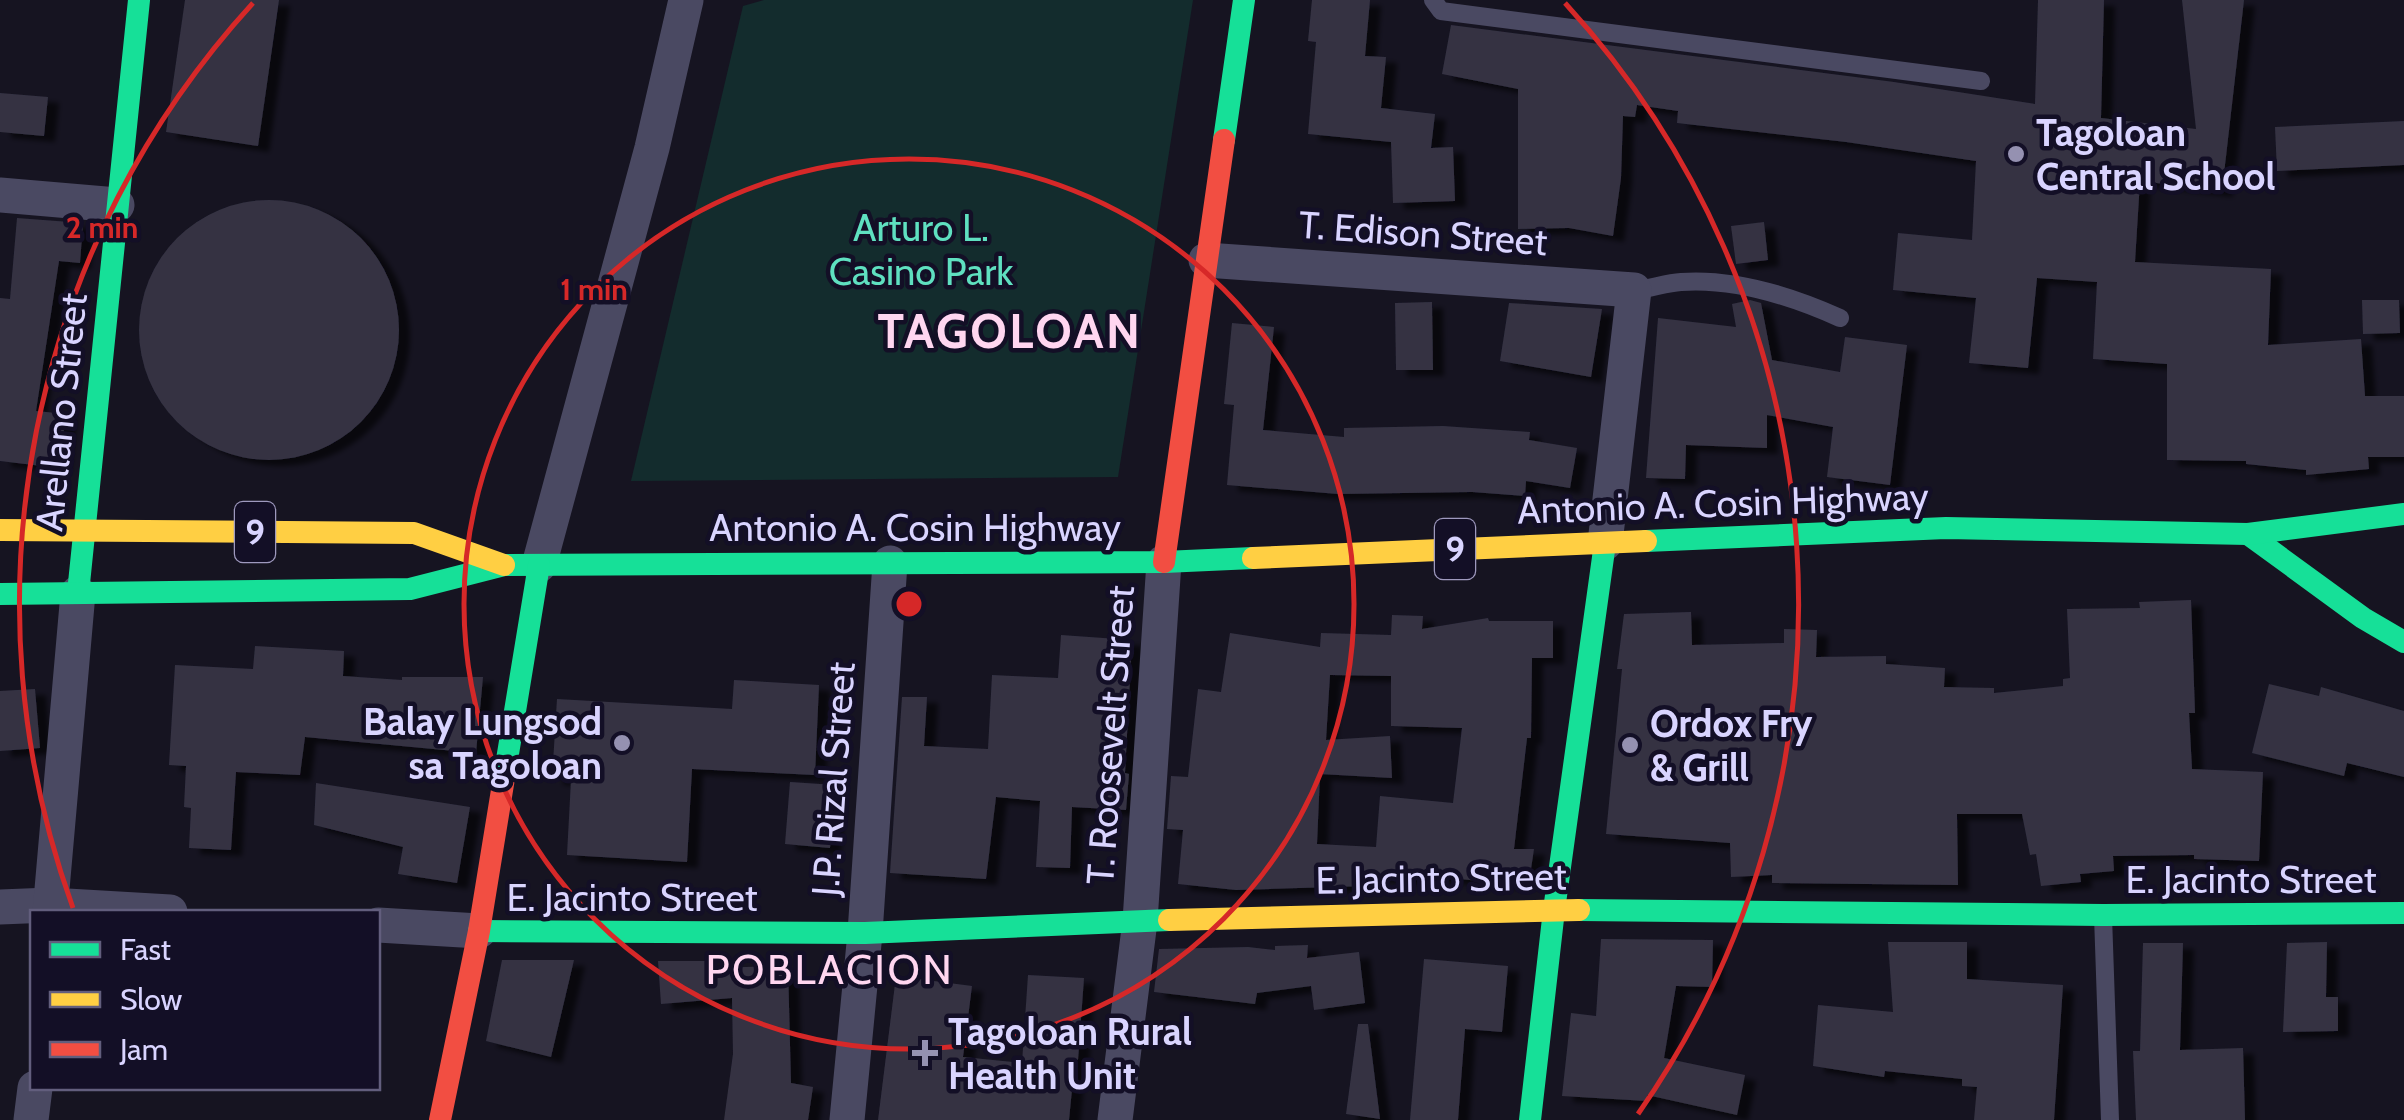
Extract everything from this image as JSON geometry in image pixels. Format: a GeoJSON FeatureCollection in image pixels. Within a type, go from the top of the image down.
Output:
{"type":"FeatureCollection","features":[{"type":"Feature","properties":{"kind":"main road","name":"Arellano Street"},"geometry":{"type":"LineString","coordinates":[[78,593],[139,0]]}},
{"type":"Feature","properties":{"kind":"main road","name":"T. Roosevelt Street"},"geometry":{"type":"LineString","coordinates":[[1164,562],[1244,0]]}},
{"type":"Feature","properties":{"kind":"main road","name":"Antonio A. Cosin Highway"},"geometry":{"type":"LineString","coordinates":[[0,594],[410,590],[522,565],[1164,562],[1946,528],[2248,534],[2404,514]]}},
{"type":"Feature","properties":{"kind":"main road","name":"Antonio A. Cosin Highway"},"geometry":{"type":"LineString","coordinates":[[0,530],[414,534],[522,565]]}},
{"type":"Feature","properties":{"kind":"main road"},"geometry":{"type":"LineString","coordinates":[[2248,534],[2363,618],[2404,642]]}},
{"type":"Feature","properties":{"kind":"main road"},"geometry":{"type":"LineString","coordinates":[[1530,1120],[1554,910],[1605,543]]}},
{"type":"Feature","properties":{"kind":"main road"},"geometry":{"type":"LineString","coordinates":[[440,1120],[479,932],[522,565]]}},
{"type":"Feature","properties":{"kind":"main road","name":"E. Jacinto Street"},"geometry":{"type":"LineString","coordinates":[[479,932],[865,933],[1554,910],[2103,916],[2404,913]]}},
{"type":"Feature","properties":{"kind":"street"},"geometry":{"type":"LineString","coordinates":[[522,565],[652,148],[686,0]]}},
{"type":"Feature","properties":{"kind":"street"},"geometry":{"type":"LineString","coordinates":[[0,195],[117,205]]}},
{"type":"Feature","properties":{"kind":"street","name":"T. Edison Street"},"geometry":{"type":"LineString","coordinates":[[1206,260],[1634,290]]}},
{"type":"Feature","properties":{"kind":"street"},"geometry":{"type":"LineString","coordinates":[[1605,543],[1634,290]]}},
{"type":"Feature","properties":{"kind":"street","name":"J.P. Rizal Street"},"geometry":{"type":"LineString","coordinates":[[847,1120],[865,933],[890,562]]}},
{"type":"Feature","properties":{"kind":"street","name":"T. Roosevelt Street"},"geometry":{"type":"LineString","coordinates":[[1115,1120],[1140,921],[1164,562]]}},
{"type":"Feature","properties":{"kind":"street"},"geometry":{"type":"LineString","coordinates":[[50,909],[78,593]]}},
{"type":"Feature","properties":{"kind":"street"},"geometry":{"type":"LineString","coordinates":[[0,906],[90,910]]}},
{"type":"Feature","properties":{"kind":"street"},"geometry":{"type":"LineString","coordinates":[[380,925],[479,932]]}},
{"type":"Feature","properties":{"kind":"street"},"geometry":{"type":"LineString","coordinates":[[32,1120],[34,1090]]}},
{"type":"Feature","properties":{"kind":"lane"},"geometry":{"type":"LineString","coordinates":[[1434,0],[1441,10],[1981,81]]}},
{"type":"Feature","properties":{"kind":"lane"},"geometry":{"type":"LineString","coordinates":[[1634,290],[1706,282],[1792,296],[1840,318]]}},
{"type":"Feature","properties":{"kind":"lane"},"geometry":{"type":"LineString","coordinates":[[2103,916],[2110,1120]]}},
{"type":"Feature","properties":{"kind":"green space","name":"Arturo L. Casino Park"},"geometry":{"type":"Polygon","coordinates":[[[764,0],[1193,0],[1118,477],[631,481],[743,6],[764,0]]]}},
{"type":"Feature","properties":{"kind":"building"},"geometry":{"type":"Polygon","coordinates":[[[185,0],[279,0],[258,146],[166,132],[185,0]]]}},
{"type":"Feature","properties":{"kind":"building"},"geometry":{"type":"Polygon","coordinates":[[[1312,0],[1370,0],[1365,56],[1386,57],[1381,108],[1435,114],[1431,148],[1453,147],[1455,201],[1393,203],[1391,142],[1308,134],[1316,42],[1308,41],[1312,0]]]}},
{"type":"Feature","properties":{"kind":"building"},"geometry":{"type":"Polygon","coordinates":[[[2038,0],[2104,0],[2101,118],[2196,129],[2182,0],[2244,0],[2222,191],[2140,181],[2135,262],[2271,269],[2268,345],[2361,339],[2365,396],[2404,396],[2404,457],[2368,457],[2369,469],[2306,475],[2306,470],[2246,461],[2167,460],[2167,364],[2093,359],[2097,282],[2037,278],[2028,368],[1969,363],[1976,298],[1893,290],[1898,233],[1972,240],[1976,161],[1677,123],[1678,111],[1637,105],[1635,117],[1623,116],[1621,178],[1613,236],[1569,228],[1518,229],[1518,89],[1442,74],[1451,25],[2035,104],[2038,0]]]}},
{"type":"Feature","properties":{"kind":"building"},"geometry":{"type":"Polygon","coordinates":[[[0,93],[48,97],[44,136],[0,132],[0,93]]]}},
{"type":"Feature","properties":{"kind":"building"},"geometry":{"type":"Polygon","coordinates":[[[2404,121],[2404,165],[2277,171],[2275,127],[2404,121]]]}},
{"type":"Feature","properties":{"kind":"building"},"geometry":{"type":"Polygon","coordinates":[[[269,200],[319,210],[361,238],[389,280],[399,330],[389,380],[361,422],[319,450],[269,460],[219,450],[177,422],[149,380],[139,330],[149,280],[177,238],[219,210],[269,200]]]}},
{"type":"Feature","properties":{"kind":"building"},"geometry":{"type":"Polygon","coordinates":[[[17,218],[83,223],[80,263],[59,261],[36,411],[66,414],[59,468],[0,461],[0,298],[10,299],[17,218]]]}},
{"type":"Feature","properties":{"kind":"building"},"geometry":{"type":"Polygon","coordinates":[[[1764,222],[1768,260],[1736,264],[1731,226],[1764,222]]]}},
{"type":"Feature","properties":{"kind":"building"},"geometry":{"type":"Polygon","coordinates":[[[1750,300],[1761,303],[1772,360],[1840,372],[1845,337],[1907,345],[1890,485],[1827,477],[1833,427],[1767,415],[1767,448],[1686,445],[1685,479],[1646,478],[1658,318],[1736,327],[1732,304],[1750,300]]]}},
{"type":"Feature","properties":{"kind":"building"},"geometry":{"type":"Polygon","coordinates":[[[2362,300],[2399,300],[2400,333],[2363,334],[2362,300]]]}},
{"type":"Feature","properties":{"kind":"building"},"geometry":{"type":"Polygon","coordinates":[[[1432,302],[1433,370],[1396,370],[1395,303],[1432,302]]]}},
{"type":"Feature","properties":{"kind":"building"},"geometry":{"type":"Polygon","coordinates":[[[1509,303],[1602,309],[1591,377],[1500,361],[1509,303]]]}},
{"type":"Feature","properties":{"kind":"building"},"geometry":{"type":"Polygon","coordinates":[[[1232,323],[1274,327],[1263,430],[1344,437],[1344,428],[1443,426],[1530,432],[1529,440],[1577,448],[1570,488],[1526,481],[1525,496],[1472,492],[1338,494],[1227,485],[1234,405],[1224,404],[1232,323]]]}},
{"type":"Feature","properties":{"kind":"building"},"geometry":{"type":"Polygon","coordinates":[[[2191,600],[2195,713],[2189,713],[2192,769],[2263,772],[2259,861],[2194,859],[2194,855],[2113,856],[2114,871],[2080,874],[2081,882],[2041,886],[2036,854],[2030,855],[2022,814],[1957,814],[1958,885],[1772,883],[1772,875],[1731,877],[1730,843],[1606,834],[1624,614],[1691,612],[1692,645],[1784,643],[1784,629],[1817,630],[1816,657],[1886,656],[1886,664],[1945,668],[1944,687],[1994,688],[1994,693],[2063,686],[2063,679],[2070,678],[2067,609],[2140,608],[2139,602],[2191,600]]]}},
{"type":"Feature","properties":{"kind":"building"},"geometry":{"type":"Polygon","coordinates":[[[1392,615],[1423,616],[1422,629],[1488,618],[1553,621],[1553,658],[1532,658],[1531,738],[1527,738],[1514,849],[1534,849],[1529,882],[1432,876],[1432,881],[1367,875],[1366,886],[1236,890],[1178,884],[1183,830],[1167,829],[1171,776],[1188,777],[1198,689],[1221,692],[1230,633],[1320,647],[1321,633],[1391,635],[1392,615]],[[1330,675],[1326,740],[1390,736],[1392,778],[1320,774],[1317,844],[1376,847],[1380,796],[1453,803],[1462,728],[1391,726],[1391,676],[1330,675]]]}},
{"type":"Feature","properties":{"kind":"building"},"geometry":{"type":"Polygon","coordinates":[[[1061,635],[1132,640],[1126,810],[1072,807],[1070,868],[1036,867],[1040,801],[996,797],[986,879],[890,873],[902,697],[927,697],[924,746],[988,749],[992,675],[1058,678],[1061,635]]]}},
{"type":"Feature","properties":{"kind":"building"},"geometry":{"type":"Polygon","coordinates":[[[255,646],[344,651],[343,676],[402,680],[483,677],[476,753],[305,737],[300,775],[236,772],[231,850],[189,848],[191,808],[184,807],[186,766],[169,765],[175,665],[253,669],[255,646]]]}},
{"type":"Feature","properties":{"kind":"building"},"geometry":{"type":"Polygon","coordinates":[[[734,680],[819,685],[815,775],[692,769],[687,862],[567,855],[571,780],[552,779],[557,699],[732,709],[734,680]]]}},
{"type":"Feature","properties":{"kind":"building"},"geometry":{"type":"Polygon","coordinates":[[[2269,684],[2319,696],[2321,687],[2404,711],[2404,777],[2347,763],[2344,776],[2252,753],[2269,684]]]}},
{"type":"Feature","properties":{"kind":"building"},"geometry":{"type":"Polygon","coordinates":[[[35,689],[40,748],[0,751],[0,691],[35,689]]]}},
{"type":"Feature","properties":{"kind":"building"},"geometry":{"type":"Polygon","coordinates":[[[790,782],[835,785],[830,848],[785,844],[790,782]]]}},
{"type":"Feature","properties":{"kind":"building"},"geometry":{"type":"Polygon","coordinates":[[[316,783],[470,807],[457,883],[398,874],[403,847],[314,825],[316,783]]]}},
{"type":"Feature","properties":{"kind":"building"},"geometry":{"type":"Polygon","coordinates":[[[1601,939],[1713,940],[1712,987],[1676,986],[1664,1058],[1745,1075],[1737,1115],[1647,1095],[1647,1101],[1562,1096],[1571,1013],[1596,1016],[1601,939]]]}},
{"type":"Feature","properties":{"kind":"building"},"geometry":{"type":"Polygon","coordinates":[[[1888,942],[1967,942],[1967,979],[2063,985],[2054,1120],[1974,1120],[1977,1087],[1962,1086],[1962,1079],[1885,1071],[1884,1077],[1813,1066],[1818,1005],[1893,1012],[1888,942]]]}},
{"type":"Feature","properties":{"kind":"building"},"geometry":{"type":"Polygon","coordinates":[[[2327,942],[2326,997],[2338,997],[2338,1031],[2283,1032],[2287,943],[2327,942]]]}},
{"type":"Feature","properties":{"kind":"building"},"geometry":{"type":"Polygon","coordinates":[[[2143,943],[2183,943],[2180,1050],[2243,1048],[2245,1120],[2136,1120],[2133,1051],[2140,1051],[2143,943]]]}},
{"type":"Feature","properties":{"kind":"building"},"geometry":{"type":"Polygon","coordinates":[[[1308,945],[1307,958],[1359,952],[1365,1003],[1314,1010],[1311,986],[1257,993],[1255,1004],[1154,992],[1159,949],[1275,950],[1275,946],[1308,945]]]}},
{"type":"Feature","properties":{"kind":"building"},"geometry":{"type":"Polygon","coordinates":[[[1424,959],[1508,966],[1502,1032],[1465,1029],[1458,1120],[1410,1120],[1424,959]]]}},
{"type":"Feature","properties":{"kind":"building"},"geometry":{"type":"Polygon","coordinates":[[[502,960],[574,960],[551,1057],[486,1041],[502,960]]]}},
{"type":"Feature","properties":{"kind":"building"},"geometry":{"type":"Polygon","coordinates":[[[658,961],[706,961],[706,968],[788,966],[791,1083],[813,1087],[808,1120],[724,1120],[733,1054],[732,998],[661,1004],[658,961]]]}},
{"type":"Feature","properties":{"kind":"building"},"geometry":{"type":"Polygon","coordinates":[[[1028,975],[1084,978],[1069,1120],[878,1120],[896,976],[972,986],[963,1057],[1022,1063],[1028,975]]]}},
{"type":"Feature","properties":{"kind":"building"},"geometry":{"type":"Polygon","coordinates":[[[1358,1024],[1368,1024],[1380,1119],[1346,1114],[1358,1024]]]}},
{"type":"Feature","properties":{"kind":"traffic: fast"},"geometry":{"type":"LineString","coordinates":[[78,593],[139,0]]}},
{"type":"Feature","properties":{"kind":"traffic: fast"},"geometry":{"type":"LineString","coordinates":[[1224,140],[1244,0]]}},
{"type":"Feature","properties":{"kind":"traffic: fast"},"geometry":{"type":"LineString","coordinates":[[1646,541],[1946,528],[2248,534],[2404,514]]}},
{"type":"Feature","properties":{"kind":"traffic: fast"},"geometry":{"type":"LineString","coordinates":[[2248,534],[2363,618],[2404,642]]}},
{"type":"Feature","properties":{"kind":"traffic: fast"},"geometry":{"type":"LineString","coordinates":[[1530,1120],[1554,910],[1605,543]]}},
{"type":"Feature","properties":{"kind":"traffic: fast"},"geometry":{"type":"LineString","coordinates":[[0,594],[410,589],[504,565],[1164,562],[1253,558]]}},
{"type":"Feature","properties":{"kind":"traffic: fast"},"geometry":{"type":"LineString","coordinates":[[504,778],[539,565]]}},
{"type":"Feature","properties":{"kind":"traffic: fast"},"geometry":{"type":"LineString","coordinates":[[1579,910],[2103,915],[2404,913]]}},
{"type":"Feature","properties":{"kind":"traffic: fast"},"geometry":{"type":"LineString","coordinates":[[479,931],[865,933],[1169,920]]}},
{"type":"Feature","properties":{"kind":"traffic: slow"},"geometry":{"type":"LineString","coordinates":[[0,530],[414,533],[504,565]]}},
{"type":"Feature","properties":{"kind":"traffic: slow"},"geometry":{"type":"LineString","coordinates":[[1253,558],[1646,541]]}},
{"type":"Feature","properties":{"kind":"traffic: slow"},"geometry":{"type":"LineString","coordinates":[[1169,920],[1579,910]]}},
{"type":"Feature","properties":{"kind":"traffic: jam"},"geometry":{"type":"LineString","coordinates":[[1164,562],[1224,140]]}},
{"type":"Feature","properties":{"kind":"traffic: jam"},"geometry":{"type":"LineString","coordinates":[[440,1120],[479,931],[504,778]]}},
{"type":"Feature","properties":{"kind":"place","name":"Tagoloan Central School"},"geometry":{"type":"Point","coordinates":[2016,154]}},
{"type":"Feature","properties":{"kind":"place","name":"Balay Lungsod sa Tagoloan"},"geometry":{"type":"Point","coordinates":[622,743]}},
{"type":"Feature","properties":{"kind":"place","name":"Ordox Fry & Grill"},"geometry":{"type":"Point","coordinates":[1630,745]}},
{"type":"Feature","properties":{"kind":"place","name":"Tagoloan Rural Health Unit"},"geometry":{"type":"Point","coordinates":[925,1053]}},
{"type":"Feature","properties":{"kind":"district","name":"TAGOLOAN"},"geometry":{"type":"Point","coordinates":[1010,331]}},
{"type":"Feature","properties":{"kind":"district","name":"POBLACION"},"geometry":{"type":"Point","coordinates":[830,969]}}]}
